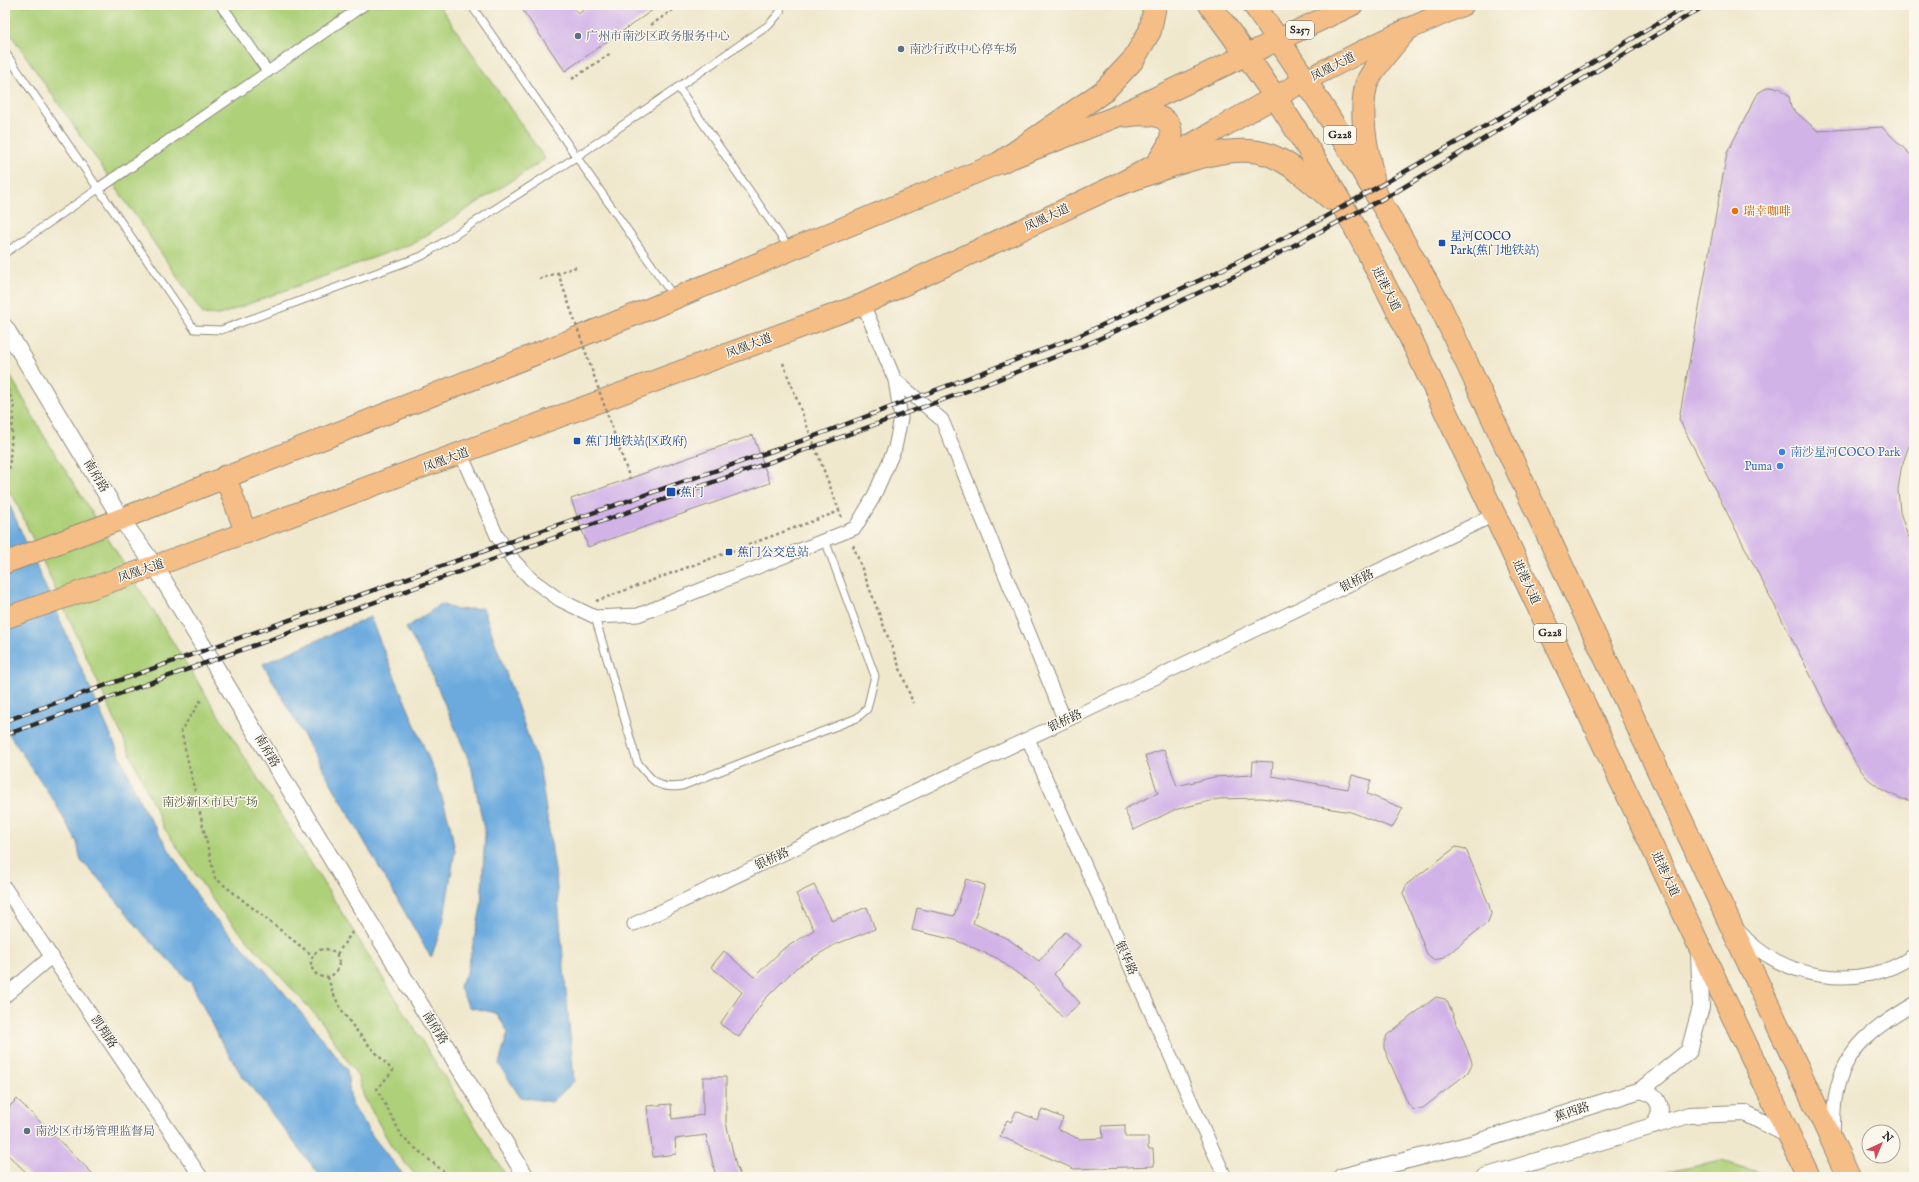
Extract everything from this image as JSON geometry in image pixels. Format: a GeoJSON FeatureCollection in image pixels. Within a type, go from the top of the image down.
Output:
{"type":"FeatureCollection","features":[{"type":"Feature","properties":{"kind":"highway"},"geometry":{"type":"LineString","coordinates":[[1001,162],[1104,91],[1133,60],[1150,31],[1155,5]]}},
{"type":"Feature","properties":{"kind":"highway","name":"进港大道"},"geometry":{"type":"LineString","coordinates":[[1210,5],[1248,55],[1276,97],[1344,209],[1392,299],[1809,1177]]}},
{"type":"Feature","properties":{"kind":"highway","name":"G228"},"geometry":{"type":"LineString","coordinates":[[1254,5],[1306,81],[1375,190],[1440,306],[1849,1176]]}},
{"type":"Feature","properties":{"kind":"highway"},"geometry":{"type":"LineString","coordinates":[[1375,190],[1365,135],[1363,109],[1366,85],[1386,55],[1407,29]]}},
{"type":"Feature","properties":{"kind":"highway"},"geometry":{"type":"LineString","coordinates":[[1117,185],[1216,152],[1243,150],[1272,155],[1295,169],[1344,209]]}},
{"type":"Feature","properties":{"kind":"main road","name":"S257"},"geometry":{"type":"LineString","coordinates":[[1248,55],[1352,5]]}},
{"type":"Feature","properties":{"kind":"main road","name":"凤凰大道"},"geometry":{"type":"LineString","coordinates":[[5,618],[246,533],[863,304],[1117,185],[1306,81],[1407,29],[1463,5]]}},
{"type":"Feature","properties":{"kind":"main road"},"geometry":{"type":"LineString","coordinates":[[5,563],[121,519],[225,476],[674,298],[1001,162],[1116,116],[1248,55]]}},
{"type":"Feature","properties":{"kind":"main road"},"geometry":{"type":"LineString","coordinates":[[1116,116],[1143,114],[1157,116],[1167,121],[1171,127],[1171,136],[1154,166]]}},
{"type":"Feature","properties":{"kind":"main road"},"geometry":{"type":"LineString","coordinates":[[225,476],[246,533]]}},
{"type":"Feature","properties":{"kind":"street"},"geometry":{"type":"LineString","coordinates":[[222,5],[268,72]]}},
{"type":"Feature","properties":{"kind":"street"},"geometry":{"type":"LineString","coordinates":[[98,189],[364,5]]}},
{"type":"Feature","properties":{"kind":"street"},"geometry":{"type":"LineString","coordinates":[[461,454],[497,536],[514,562],[531,579],[560,600],[595,617],[638,615],[855,528],[873,498],[895,448],[901,418],[895,380],[863,304]]}},
{"type":"Feature","properties":{"kind":"street","name":"南府路"},"geometry":{"type":"LineString","coordinates":[[5,327],[121,519],[155,566],[349,888],[526,1177]]}},
{"type":"Feature","properties":{"kind":"street"},"geometry":{"type":"LineString","coordinates":[[895,380],[942,420],[1065,721]]}},
{"type":"Feature","properties":{"kind":"street","name":"银桥路"},"geometry":{"type":"LineString","coordinates":[[634,924],[1028,739],[1494,515]]}},
{"type":"Feature","properties":{"kind":"street","name":"银华路"},"geometry":{"type":"LineString","coordinates":[[1028,739],[1225,1177]]}},
{"type":"Feature","properties":{"kind":"street","name":"凯翔路"},"geometry":{"type":"LineString","coordinates":[[5,888],[201,1177]]}},
{"type":"Feature","properties":{"kind":"street"},"geometry":{"type":"LineString","coordinates":[[1727,917],[1744,937],[1763,953],[1786,966],[1810,974],[1836,977],[1862,976],[1886,970],[1914,955]]}},
{"type":"Feature","properties":{"kind":"street","name":"蕉西路"},"geometry":{"type":"LineString","coordinates":[[1341,1177],[1471,1144],[1641,1090],[1689,1051],[1701,1006],[1699,947]]}},
{"type":"Feature","properties":{"kind":"street"},"geometry":{"type":"LineString","coordinates":[[5,996],[52,956]]}},
{"type":"Feature","properties":{"kind":"street"},"geometry":{"type":"LineString","coordinates":[[1833,1143],[1836,1094],[1841,1075],[1849,1058],[1860,1042],[1874,1029],[1914,1004]]}},
{"type":"Feature","properties":{"kind":"street"},"geometry":{"type":"LineString","coordinates":[[1641,1090],[1651,1093],[1657,1100],[1660,1109],[1659,1118],[1653,1126]]}},
{"type":"Feature","properties":{"kind":"street"},"geometry":{"type":"LineString","coordinates":[[1484,1177],[1689,1115],[1745,1113],[1790,1136]]}},
{"type":"Feature","properties":{"kind":"lane"},"geometry":{"type":"LineString","coordinates":[[471,5],[674,298]]}},
{"type":"Feature","properties":{"kind":"lane"},"geometry":{"type":"LineString","coordinates":[[5,52],[194,329],[221,330],[422,256],[576,157],[769,25],[780,12],[781,5]]}},
{"type":"Feature","properties":{"kind":"lane"},"geometry":{"type":"LineString","coordinates":[[678,87],[790,250]]}},
{"type":"Feature","properties":{"kind":"lane"},"geometry":{"type":"LineString","coordinates":[[5,253],[98,189]]}},
{"type":"Feature","properties":{"kind":"lane"},"geometry":{"type":"LineString","coordinates":[[595,617],[637,762],[648,776],[658,784],[669,788],[682,786],[857,718],[867,708],[875,676],[824,540]]}},
{"type":"Feature","properties":{"kind":"path"},"geometry":{"type":"LineString","coordinates":[[651,25],[680,5]]}},
{"type":"Feature","properties":{"kind":"path"},"geometry":{"type":"LineString","coordinates":[[572,79],[612,53]]}},
{"type":"Feature","properties":{"kind":"path"},"geometry":{"type":"LineString","coordinates":[[539,279],[576,267]]}},
{"type":"Feature","properties":{"kind":"path"},"geometry":{"type":"LineString","coordinates":[[558,273],[630,478]]}},
{"type":"Feature","properties":{"kind":"path"},"geometry":{"type":"LineString","coordinates":[[5,384],[14,404],[9,472]]}},
{"type":"Feature","properties":{"kind":"path"},"geometry":{"type":"LineString","coordinates":[[590,603],[840,511]]}},
{"type":"Feature","properties":{"kind":"path"},"geometry":{"type":"LineString","coordinates":[[201,700],[181,731],[215,878],[313,956]]}},
{"type":"Feature","properties":{"kind":"path"},"geometry":{"type":"LineString","coordinates":[[337,954],[353,931]]}},
{"type":"Feature","properties":{"kind":"path"},"geometry":{"type":"LineString","coordinates":[[324,949],[333,951],[337,954],[339,959],[339,968],[337,972],[328,977],[319,976],[313,970],[311,960],[316,952],[324,949]]}},
{"type":"Feature","properties":{"kind":"path"},"geometry":{"type":"LineString","coordinates":[[328,977],[332,993],[356,1031],[393,1071],[377,1089],[403,1138],[450,1177]]}},
{"type":"Feature","properties":{"kind":"green space"},"geometry":{"type":"Polygon","coordinates":[[[5,5],[439,5],[545,159],[416,242],[219,315],[203,314],[5,26],[5,5]]]}},
{"type":"Feature","properties":{"kind":"green space","name":"南沙新区市民广场"},"geometry":{"type":"Polygon","coordinates":[[[5,366],[44,436],[507,1177],[417,1177],[393,1149],[364,1097],[358,1077],[322,1022],[219,909],[164,828],[15,500],[5,486],[5,366]]]}},
{"type":"Feature","properties":{"kind":"green space"},"geometry":{"type":"Polygon","coordinates":[[[1721,1161],[1775,1177],[1643,1177],[1721,1161]]]}},
{"type":"Feature","properties":{"kind":"water"},"geometry":{"type":"Polygon","coordinates":[[[5,499],[9,504],[142,806],[205,908],[263,968],[314,1028],[347,1070],[351,1103],[374,1138],[405,1177],[321,1177],[241,1074],[217,1035],[192,984],[146,937],[97,877],[81,861],[77,842],[54,801],[5,728],[5,499]]]}},
{"type":"Feature","properties":{"kind":"water"},"geometry":{"type":"Polygon","coordinates":[[[441,604],[457,610],[483,608],[540,770],[556,877],[574,1081],[552,1102],[520,1097],[499,1064],[508,1032],[496,1013],[469,1007],[459,986],[467,972],[481,907],[485,834],[471,765],[427,663],[406,628],[441,604]]]}},
{"type":"Feature","properties":{"kind":"water"},"geometry":{"type":"Polygon","coordinates":[[[370,617],[434,771],[450,824],[455,851],[443,923],[431,958],[263,664],[370,617]]]}},
{"type":"Feature","properties":{"kind":"building","name":"广州市南沙区政务服务中心"},"geometry":{"type":"Polygon","coordinates":[[[519,5],[572,5],[578,14],[591,5],[660,5],[565,71],[519,5]]]}},
{"type":"Feature","properties":{"kind":"building"},"geometry":{"type":"Polygon","coordinates":[[[1768,87],[1780,88],[1789,96],[1791,108],[1818,131],[1882,127],[1914,158],[1914,438],[1908,448],[1901,469],[1898,490],[1900,512],[1907,534],[1914,545],[1914,801],[1902,799],[1884,791],[1868,779],[1856,764],[1679,419],[1727,153],[1758,93],[1768,87]]]}},
{"type":"Feature","properties":{"kind":"building","name":"蕉门"},"geometry":{"type":"Polygon","coordinates":[[[753,435],[770,483],[588,547],[571,499],[753,435]]]}},
{"type":"Feature","properties":{"kind":"building"},"geometry":{"type":"Polygon","coordinates":[[[1164,749],[1177,786],[1214,777],[1252,775],[1253,761],[1273,762],[1272,776],[1348,789],[1352,775],[1371,780],[1367,794],[1403,808],[1392,828],[1351,812],[1262,798],[1218,799],[1174,810],[1134,830],[1124,809],[1158,793],[1145,756],[1164,749]]]}},
{"type":"Feature","properties":{"kind":"building"},"geometry":{"type":"Polygon","coordinates":[[[1456,847],[1465,849],[1467,852],[1489,905],[1491,914],[1485,925],[1443,958],[1434,960],[1427,954],[1403,893],[1407,884],[1456,847]]]}},
{"type":"Feature","properties":{"kind":"building"},"geometry":{"type":"Polygon","coordinates":[[[966,879],[985,885],[973,923],[1008,939],[1039,961],[1065,932],[1080,945],[1054,974],[1080,1003],[1063,1018],[1033,985],[997,958],[955,940],[912,930],[917,908],[954,916],[966,879]]]}},
{"type":"Feature","properties":{"kind":"building"},"geometry":{"type":"Polygon","coordinates":[[[814,885],[832,921],[867,907],[875,929],[834,945],[796,968],[764,1000],[739,1037],[720,1024],[742,992],[711,967],[724,951],[754,977],[782,950],[814,930],[796,894],[814,885]]]}},
{"type":"Feature","properties":{"kind":"building"},"geometry":{"type":"Polygon","coordinates":[[[1436,997],[1445,999],[1448,1003],[1472,1064],[1465,1075],[1423,1108],[1414,1110],[1408,1104],[1384,1048],[1384,1043],[1387,1035],[1436,997]]]}},
{"type":"Feature","properties":{"kind":"building"},"geometry":{"type":"Polygon","coordinates":[[[703,1077],[726,1077],[726,1122],[736,1166],[741,1177],[716,1177],[706,1135],[675,1139],[676,1154],[653,1157],[647,1106],[671,1104],[672,1119],[703,1115],[703,1077]]]}},
{"type":"Feature","properties":{"kind":"building","name":"南沙区市场管理监督局"},"geometry":{"type":"Polygon","coordinates":[[[17,1099],[96,1177],[31,1177],[5,1152],[5,1111],[17,1099]]]}},
{"type":"Feature","properties":{"kind":"building"},"geometry":{"type":"Polygon","coordinates":[[[1042,1109],[1063,1118],[1058,1129],[1079,1139],[1103,1138],[1102,1126],[1125,1125],[1125,1137],[1148,1137],[1148,1149],[1153,1149],[1154,1166],[1074,1169],[1000,1136],[1007,1120],[1011,1122],[1016,1111],[1037,1120],[1042,1109]]]}},
{"type":"Feature","properties":{"kind":"railway"},"geometry":{"type":"LineString","coordinates":[[5,721],[546,529],[804,440],[1076,337],[1211,275],[1323,218],[1517,108],[1688,5]]}},
{"type":"Feature","properties":{"kind":"railway"},"geometry":{"type":"LineString","coordinates":[[5,735],[503,556],[830,441],[989,383],[1090,343],[1239,274],[1394,193],[1706,5]]}},
{"type":"Feature","properties":{"kind":"place","name":"广州市南沙区政务服务中心"},"geometry":{"type":"Point","coordinates":[578,36]}},
{"type":"Feature","properties":{"kind":"place","name":"南沙行政中心停车场"},"geometry":{"type":"Point","coordinates":[901,49]}},
{"type":"Feature","properties":{"kind":"place","name":"瑞幸咖啡"},"geometry":{"type":"Point","coordinates":[1735,211]}},
{"type":"Feature","properties":{"kind":"place","name":"星河COCO Park(蕉门地铁站)"},"geometry":{"type":"Point","coordinates":[1442,243]}},
{"type":"Feature","properties":{"kind":"place","name":"蕉门地铁站(区政府)"},"geometry":{"type":"Point","coordinates":[577,441]}},
{"type":"Feature","properties":{"kind":"place","name":"南沙星河COCO Park"},"geometry":{"type":"Point","coordinates":[1782,452]}},
{"type":"Feature","properties":{"kind":"place","name":"Puma"},"geometry":{"type":"Point","coordinates":[1780,466]}},
{"type":"Feature","properties":{"kind":"place","name":"蕉门"},"geometry":{"type":"Point","coordinates":[671,492]}},
{"type":"Feature","properties":{"kind":"place","name":"蕉门公交总站"},"geometry":{"type":"Point","coordinates":[729,552]}},
{"type":"Feature","properties":{"kind":"place","name":"南沙区市场管理监督局"},"geometry":{"type":"Point","coordinates":[27,1131]}}]}
